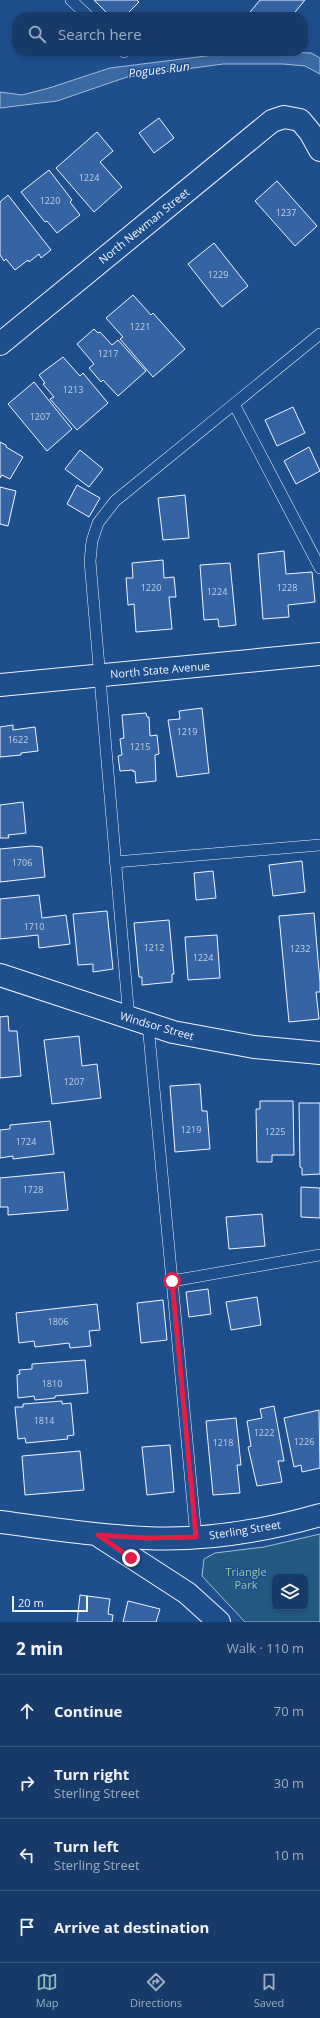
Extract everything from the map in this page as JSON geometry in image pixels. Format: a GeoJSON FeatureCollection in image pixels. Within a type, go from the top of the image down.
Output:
{"type":"FeatureCollection","features":[{"type":"Feature","properties":{"kind":"street","name":"North Newman Street"},"geometry":{"type":"LineString","coordinates":[[0,344],[272,121],[277,118],[292,118],[300,120],[306,125],[320,150]]}},
{"type":"Feature","properties":{"kind":"street","name":"North State Avenue"},"geometry":{"type":"LineString","coordinates":[[0,685],[320,654]]}},
{"type":"Feature","properties":{"kind":"street","name":"Windsor Street"},"geometry":{"type":"LineString","coordinates":[[0,975],[138,1022],[181,1034],[231,1044],[320,1053]]}},
{"type":"Feature","properties":{"kind":"street","name":"Sterling Street"},"geometry":{"type":"LineString","coordinates":[[0,1522],[98,1535],[146,1538],[196,1537],[252,1531],[320,1515]]}},
{"type":"Feature","properties":{"kind":"street","name":"Sterling Street"},"geometry":{"type":"LineString","coordinates":[[98,1535],[187,1593],[219,1622]]}},
{"type":"Feature","properties":{"kind":"lane"},"geometry":{"type":"LineString","coordinates":[[71,0],[83,12]]}},
{"type":"Feature","properties":{"kind":"lane"},"geometry":{"type":"LineString","coordinates":[[196,1537],[172,1281],[138,1022],[115,862],[90,561],[92,541],[98,523],[116,501],[320,334]]}},
{"type":"Feature","properties":{"kind":"lane"},"geometry":{"type":"LineString","coordinates":[[234,404],[320,568]]}},
{"type":"Feature","properties":{"kind":"lane"},"geometry":{"type":"LineString","coordinates":[[115,862],[320,845]]}},
{"type":"Feature","properties":{"kind":"lane"},"geometry":{"type":"LineString","coordinates":[[172,1281],[320,1255]]}},
{"type":"Feature","properties":{"kind":"green space","name":"Triangle Park"},"geometry":{"type":"Polygon","coordinates":[[[320,1534],[320,1622],[245,1622],[202,1576],[204,1559],[215,1553],[264,1547],[320,1534]]]}},
{"type":"Feature","properties":{"kind":"water","name":"Pogues Run"},"geometry":{"type":"Polygon","coordinates":[[[308,53],[320,58],[320,74],[305,66],[283,64],[223,64],[127,77],[57,101],[0,108],[0,92],[22,95],[49,88],[110,68],[206,56],[308,56],[308,53]]]}},
{"type":"Feature","properties":{"kind":"building"},"geometry":{"type":"Polygon","coordinates":[[[94,0],[137,0],[139,2],[129,12],[106,12],[94,0]]]}},
{"type":"Feature","properties":{"kind":"building"},"geometry":{"type":"Polygon","coordinates":[[[260,0],[305,0],[295,12],[250,12],[260,0]]]}},
{"type":"Feature","properties":{"kind":"building"},"geometry":{"type":"Polygon","coordinates":[[[159,118],[174,138],[154,153],[139,133],[159,118]]]}},
{"type":"Feature","properties":{"kind":"building"},"geometry":{"type":"Polygon","coordinates":[[[97,132],[113,151],[100,162],[122,187],[94,212],[56,168],[97,132]]]}},
{"type":"Feature","properties":{"kind":"building"},"geometry":{"type":"Polygon","coordinates":[[[49,170],[72,200],[70,202],[80,215],[57,233],[47,221],[45,222],[21,192],[49,170]]]}},
{"type":"Feature","properties":{"kind":"building"},"geometry":{"type":"Polygon","coordinates":[[[277,181],[317,226],[295,246],[255,201],[277,181]]]}},
{"type":"Feature","properties":{"kind":"building"},"geometry":{"type":"Polygon","coordinates":[[[8,195],[51,250],[41,258],[39,254],[29,262],[28,260],[15,270],[6,259],[4,261],[0,255],[0,202],[8,195]]]}},
{"type":"Feature","properties":{"kind":"building"},"geometry":{"type":"Polygon","coordinates":[[[214,243],[248,286],[222,307],[188,264],[214,243]]]}},
{"type":"Feature","properties":{"kind":"building"},"geometry":{"type":"Polygon","coordinates":[[[133,295],[151,315],[153,313],[185,349],[153,377],[120,339],[123,337],[106,318],[133,295]]]}},
{"type":"Feature","properties":{"kind":"building"},"geometry":{"type":"Polygon","coordinates":[[[94,329],[98,333],[100,332],[112,345],[118,340],[146,371],[118,396],[103,380],[101,382],[89,368],[94,364],[77,344],[94,329]]]}},
{"type":"Feature","properties":{"kind":"building"},"geometry":{"type":"Polygon","coordinates":[[[63,357],[80,376],[83,373],[108,403],[77,430],[50,399],[54,397],[43,384],[45,383],[39,375],[63,357]]]}},
{"type":"Feature","properties":{"kind":"building"},"geometry":{"type":"Polygon","coordinates":[[[34,382],[72,429],[47,451],[8,404],[34,382]]]}},
{"type":"Feature","properties":{"kind":"building"},"geometry":{"type":"Polygon","coordinates":[[[293,407],[305,433],[277,446],[265,420],[293,407]]]}},
{"type":"Feature","properties":{"kind":"building"},"geometry":{"type":"Polygon","coordinates":[[[0,442],[23,457],[10,479],[2,475],[0,478],[0,442]]]}},
{"type":"Feature","properties":{"kind":"building"},"geometry":{"type":"Polygon","coordinates":[[[309,447],[320,471],[296,484],[284,461],[309,447]]]}},
{"type":"Feature","properties":{"kind":"building"},"geometry":{"type":"Polygon","coordinates":[[[80,450],[103,469],[89,487],[65,469],[80,450]]]}},
{"type":"Feature","properties":{"kind":"building"},"geometry":{"type":"Polygon","coordinates":[[[77,485],[100,498],[89,517],[67,504],[77,485]]]}},
{"type":"Feature","properties":{"kind":"building"},"geometry":{"type":"Polygon","coordinates":[[[0,487],[16,491],[8,526],[0,524],[0,487]]]}},
{"type":"Feature","properties":{"kind":"building"},"geometry":{"type":"Polygon","coordinates":[[[185,495],[189,538],[163,540],[158,498],[185,495]]]}},
{"type":"Feature","properties":{"kind":"building"},"geometry":{"type":"Polygon","coordinates":[[[284,551],[286,574],[312,572],[315,602],[288,605],[289,617],[263,619],[258,554],[284,551]]]}},
{"type":"Feature","properties":{"kind":"building"},"geometry":{"type":"Polygon","coordinates":[[[163,560],[164,578],[174,577],[176,597],[169,597],[172,629],[136,632],[134,604],[128,605],[126,578],[133,578],[132,563],[163,560]]]}},
{"type":"Feature","properties":{"kind":"building"},"geometry":{"type":"Polygon","coordinates":[[[230,563],[236,625],[219,627],[218,619],[204,620],[200,565],[230,563]]]}},
{"type":"Feature","properties":{"kind":"building"},"geometry":{"type":"Polygon","coordinates":[[[202,708],[209,773],[177,777],[168,720],[180,719],[179,711],[202,708]]]}},
{"type":"Feature","properties":{"kind":"building"},"geometry":{"type":"Polygon","coordinates":[[[146,713],[147,717],[149,717],[150,736],[157,735],[159,754],[155,755],[156,781],[136,783],[135,771],[120,771],[118,756],[122,755],[120,739],[124,738],[122,715],[146,713]]]}},
{"type":"Feature","properties":{"kind":"building"},"geometry":{"type":"Polygon","coordinates":[[[13,725],[13,730],[35,727],[38,751],[21,753],[21,755],[0,757],[0,727],[13,725]]]}},
{"type":"Feature","properties":{"kind":"building"},"geometry":{"type":"Polygon","coordinates":[[[23,802],[26,833],[8,835],[9,838],[0,838],[0,805],[23,802]]]}},
{"type":"Feature","properties":{"kind":"building"},"geometry":{"type":"Polygon","coordinates":[[[32,846],[42,847],[45,877],[0,882],[0,849],[32,846]]]}},
{"type":"Feature","properties":{"kind":"building"},"geometry":{"type":"Polygon","coordinates":[[[302,861],[305,892],[273,896],[269,865],[302,861]]]}},
{"type":"Feature","properties":{"kind":"building"},"geometry":{"type":"Polygon","coordinates":[[[213,871],[216,898],[196,900],[194,873],[213,871]]]}},
{"type":"Feature","properties":{"kind":"building"},"geometry":{"type":"Polygon","coordinates":[[[39,895],[42,918],[66,915],[70,944],[39,948],[38,935],[0,939],[0,899],[39,895]]]}},
{"type":"Feature","properties":{"kind":"building"},"geometry":{"type":"Polygon","coordinates":[[[107,911],[113,969],[93,972],[93,964],[78,965],[73,914],[107,911]]]}},
{"type":"Feature","properties":{"kind":"building"},"geometry":{"type":"Polygon","coordinates":[[[314,913],[320,982],[320,992],[316,992],[319,1019],[289,1022],[279,916],[314,913]]]}},
{"type":"Feature","properties":{"kind":"building"},"geometry":{"type":"Polygon","coordinates":[[[169,920],[174,974],[172,974],[172,982],[142,985],[142,977],[139,977],[134,923],[169,920]]]}},
{"type":"Feature","properties":{"kind":"building"},"geometry":{"type":"Polygon","coordinates":[[[217,935],[220,978],[188,980],[185,937],[217,935]]]}},
{"type":"Feature","properties":{"kind":"building"},"geometry":{"type":"Polygon","coordinates":[[[8,1016],[9,1031],[17,1031],[21,1076],[0,1078],[0,1017],[8,1016]]]}},
{"type":"Feature","properties":{"kind":"building"},"geometry":{"type":"Polygon","coordinates":[[[79,1036],[82,1066],[97,1064],[101,1098],[52,1104],[44,1040],[79,1036]]]}},
{"type":"Feature","properties":{"kind":"building"},"geometry":{"type":"Polygon","coordinates":[[[200,1084],[202,1111],[207,1111],[210,1149],[175,1152],[170,1086],[200,1084]]]}},
{"type":"Feature","properties":{"kind":"building"},"geometry":{"type":"Polygon","coordinates":[[[260,1101],[293,1101],[294,1155],[272,1155],[272,1162],[257,1162],[256,1109],[260,1109],[260,1101]]]}},
{"type":"Feature","properties":{"kind":"building"},"geometry":{"type":"Polygon","coordinates":[[[299,1103],[320,1103],[320,1174],[302,1175],[302,1168],[300,1167],[299,1103]]]}},
{"type":"Feature","properties":{"kind":"building"},"geometry":{"type":"Polygon","coordinates":[[[50,1121],[54,1154],[13,1159],[13,1156],[0,1158],[0,1130],[10,1129],[10,1125],[50,1121]]]}},
{"type":"Feature","properties":{"kind":"building"},"geometry":{"type":"Polygon","coordinates":[[[64,1172],[68,1210],[8,1215],[8,1207],[0,1207],[0,1178],[64,1172]]]}},
{"type":"Feature","properties":{"kind":"building"},"geometry":{"type":"Polygon","coordinates":[[[301,1187],[320,1188],[320,1218],[301,1217],[301,1187]]]}},
{"type":"Feature","properties":{"kind":"building"},"geometry":{"type":"Polygon","coordinates":[[[262,1214],[265,1246],[229,1249],[226,1217],[262,1214]]]}},
{"type":"Feature","properties":{"kind":"building"},"geometry":{"type":"Polygon","coordinates":[[[208,1289],[211,1314],[189,1317],[186,1292],[208,1289]]]}},
{"type":"Feature","properties":{"kind":"building"},"geometry":{"type":"Polygon","coordinates":[[[257,1297],[261,1325],[231,1330],[226,1302],[257,1297]]]}},
{"type":"Feature","properties":{"kind":"building"},"geometry":{"type":"Polygon","coordinates":[[[163,1300],[167,1340],[141,1343],[137,1303],[163,1300]]]}},
{"type":"Feature","properties":{"kind":"building"},"geometry":{"type":"Polygon","coordinates":[[[97,1304],[100,1330],[89,1331],[91,1346],[70,1348],[69,1343],[35,1347],[34,1341],[19,1343],[16,1313],[97,1304]]]}},
{"type":"Feature","properties":{"kind":"building"},"geometry":{"type":"Polygon","coordinates":[[[85,1360],[88,1393],[55,1396],[55,1398],[35,1400],[34,1396],[18,1398],[17,1375],[20,1374],[19,1370],[32,1369],[32,1364],[85,1360]]]}},
{"type":"Feature","properties":{"kind":"building"},"geometry":{"type":"Polygon","coordinates":[[[62,1401],[62,1404],[71,1403],[74,1435],[67,1436],[68,1439],[26,1443],[25,1438],[18,1439],[15,1407],[23,1407],[23,1404],[62,1401]]]}},
{"type":"Feature","properties":{"kind":"building"},"geometry":{"type":"Polygon","coordinates":[[[274,1406],[284,1461],[278,1461],[282,1482],[257,1486],[248,1447],[251,1446],[247,1421],[262,1418],[260,1409],[274,1406]]]}},
{"type":"Feature","properties":{"kind":"building"},"geometry":{"type":"Polygon","coordinates":[[[319,1410],[320,1468],[302,1472],[301,1465],[294,1467],[284,1418],[319,1410]]]}},
{"type":"Feature","properties":{"kind":"building"},"geometry":{"type":"Polygon","coordinates":[[[236,1418],[241,1465],[237,1465],[240,1493],[213,1495],[206,1421],[236,1418]]]}},
{"type":"Feature","properties":{"kind":"building"},"geometry":{"type":"Polygon","coordinates":[[[170,1445],[174,1492],[147,1495],[142,1447],[170,1445]]]}},
{"type":"Feature","properties":{"kind":"building"},"geometry":{"type":"Polygon","coordinates":[[[80,1451],[84,1490],[25,1495],[22,1456],[80,1451]]]}},
{"type":"Feature","properties":{"kind":"building"},"geometry":{"type":"Polygon","coordinates":[[[80,1595],[110,1599],[108,1614],[113,1615],[112,1622],[77,1622],[80,1595]]]}},
{"type":"Feature","properties":{"kind":"building"},"geometry":{"type":"Polygon","coordinates":[[[128,1601],[160,1609],[156,1622],[123,1622],[128,1601]]]}},
{"type":"Feature","properties":{"kind":"route"},"geometry":{"type":"LineString","coordinates":[[131,1558],[98,1535],[159,1539],[196,1537],[172,1281]]}}]}
